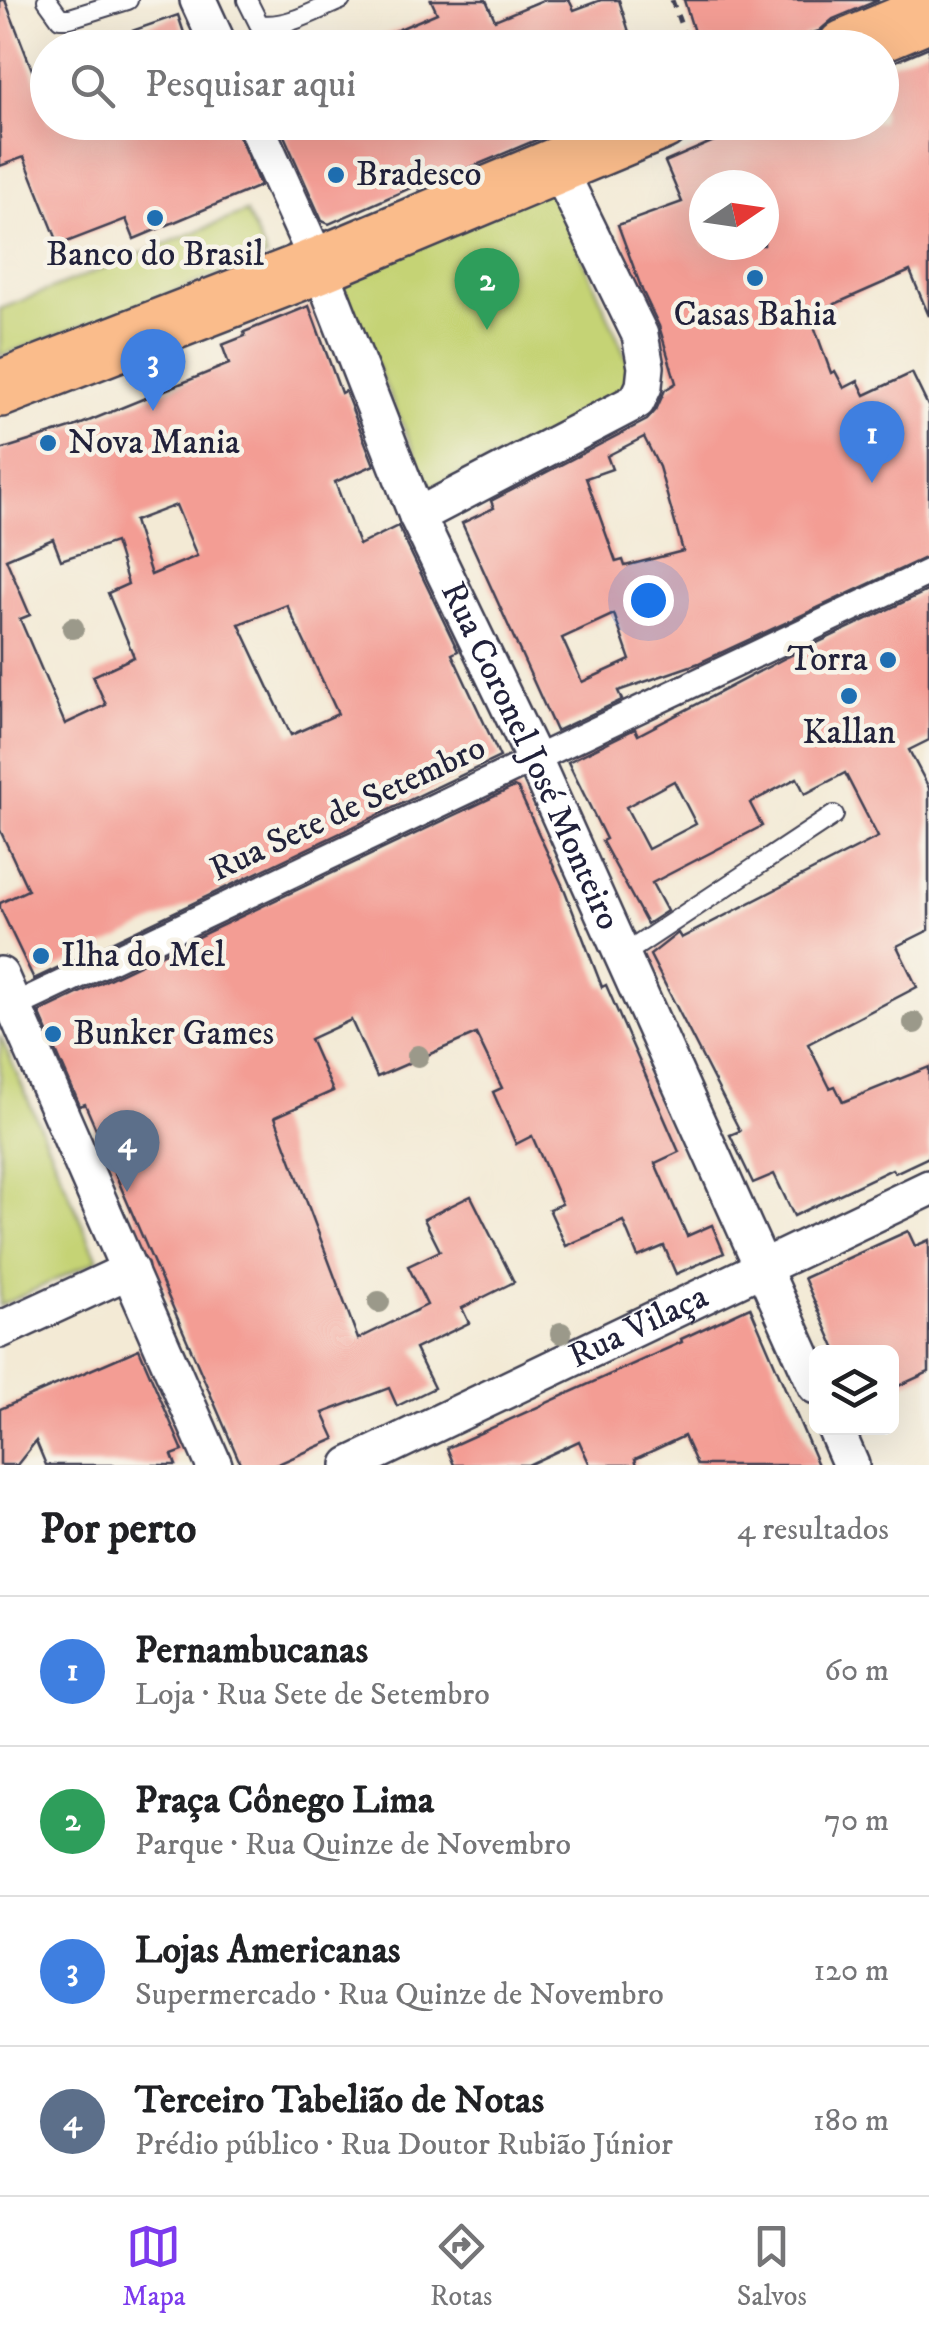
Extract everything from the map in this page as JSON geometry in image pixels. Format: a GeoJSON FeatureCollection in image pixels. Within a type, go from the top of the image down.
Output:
{"type":"FeatureCollection","features":[{"type":"Feature","properties":{"kind":"main road"},"geometry":{"type":"LineString","coordinates":[[888,30],[929,13]]}},
{"type":"Feature","properties":{"kind":"main road"},"geometry":{"type":"LineString","coordinates":[[0,389],[318,265],[617,140]]}},
{"type":"Feature","properties":{"kind":"street"},"geometry":{"type":"LineString","coordinates":[[198,0],[212,30]]}},
{"type":"Feature","properties":{"kind":"street","name":"Rua Coronel José Monteiro"},"geometry":{"type":"LineString","coordinates":[[262,140],[318,265],[416,516],[534,759],[809,1370]]}},
{"type":"Feature","properties":{"kind":"street"},"geometry":{"type":"LineString","coordinates":[[416,516],[637,400],[644,386],[646,368],[640,335],[557,165]]}},
{"type":"Feature","properties":{"kind":"street","name":"Rua Sete de Setembro"},"geometry":{"type":"LineString","coordinates":[[5,998],[534,759],[929,572]]}},
{"type":"Feature","properties":{"kind":"street"},"geometry":{"type":"LineString","coordinates":[[5,998],[214,1465]]}},
{"type":"Feature","properties":{"kind":"street","name":"Rua Vilaça"},"geometry":{"type":"LineString","coordinates":[[350,1465],[929,1188]]}},
{"type":"Feature","properties":{"kind":"street"},"geometry":{"type":"LineString","coordinates":[[0,1330],[130,1270]]}},
{"type":"Feature","properties":{"kind":"street"},"geometry":{"type":"LineString","coordinates":[[838,1435],[852,1465]]}},
{"type":"Feature","properties":{"kind":"lane"},"geometry":{"type":"LineString","coordinates":[[46,0],[60,18],[128,0]]}},
{"type":"Feature","properties":{"kind":"lane"},"geometry":{"type":"LineString","coordinates":[[247,0],[259,24],[267,26],[282,24],[340,0]]}},
{"type":"Feature","properties":{"kind":"lane"},"geometry":{"type":"LineString","coordinates":[[622,954],[834,815]]}},
{"type":"Feature","properties":{"kind":"path"},"geometry":{"type":"LineString","coordinates":[[672,0],[683,30]]}},
{"type":"Feature","properties":{"kind":"green space"},"geometry":{"type":"Polygon","coordinates":[[[545,172],[642,393],[430,488],[333,266],[545,172]]]}},
{"type":"Feature","properties":{"kind":"green space"},"geometry":{"type":"Polygon","coordinates":[[[246,212],[267,257],[0,356],[0,309],[246,212]]]}},
{"type":"Feature","properties":{"kind":"green space"},"geometry":{"type":"Polygon","coordinates":[[[0,1035],[98,1260],[0,1306],[0,1035]]]}},
{"type":"Feature","properties":{"kind":"building"},"geometry":{"type":"Polygon","coordinates":[[[0,0],[5,0],[30,65],[30,140],[241,140],[260,186],[134,239],[126,219],[59,245],[24,157],[0,166],[0,0]]]}},
{"type":"Feature","properties":{"kind":"building"},"geometry":{"type":"Polygon","coordinates":[[[431,0],[486,0],[495,20],[543,0],[569,0],[574,10],[601,0],[619,0],[628,30],[397,30],[437,13],[431,0]]]}},
{"type":"Feature","properties":{"kind":"building"},"geometry":{"type":"Polygon","coordinates":[[[684,0],[879,0],[833,19],[820,30],[693,30],[684,0]]]}},
{"type":"Feature","properties":{"kind":"building"},"geometry":{"type":"Polygon","coordinates":[[[178,15],[183,30],[135,30],[178,15]]]}},
{"type":"Feature","properties":{"kind":"building"},"geometry":{"type":"Polygon","coordinates":[[[929,47],[929,316],[910,271],[810,315],[831,373],[835,371],[844,388],[858,381],[865,395],[912,373],[929,408],[929,556],[699,663],[618,691],[622,700],[556,731],[462,523],[494,508],[491,501],[647,420],[665,390],[676,383],[659,326],[618,225],[682,202],[665,162],[716,140],[899,140],[899,60],[929,47]],[[644,437],[607,456],[612,469],[586,478],[616,562],[623,560],[625,566],[683,551],[659,467],[644,437]],[[614,614],[562,638],[582,682],[630,660],[614,614]]]}},
{"type":"Feature","properties":{"kind":"building"},"geometry":{"type":"Polygon","coordinates":[[[286,140],[536,140],[419,189],[417,185],[329,224],[322,221],[286,140]]]}},
{"type":"Feature","properties":{"kind":"building"},"geometry":{"type":"Polygon","coordinates":[[[309,306],[341,393],[345,391],[374,465],[335,482],[359,545],[398,526],[458,651],[452,654],[500,757],[34,979],[0,908],[0,903],[28,890],[0,830],[0,450],[74,427],[229,364],[222,345],[245,336],[244,332],[309,306]],[[176,505],[134,521],[151,575],[197,556],[176,505]],[[53,539],[6,559],[30,615],[20,619],[65,724],[106,705],[93,676],[134,657],[108,593],[128,584],[115,542],[61,560],[53,539]],[[287,605],[239,624],[291,735],[338,714],[287,605]]]}},
{"type":"Feature","properties":{"kind":"building"},"geometry":{"type":"Polygon","coordinates":[[[929,590],[929,740],[909,750],[929,788],[929,930],[897,946],[917,987],[808,1044],[830,1088],[835,1086],[843,1102],[929,1067],[929,1157],[895,1173],[892,1169],[794,1216],[774,1174],[753,1183],[730,1135],[740,1131],[650,955],[678,933],[681,938],[878,837],[845,773],[805,794],[797,778],[750,803],[762,826],[652,883],[667,911],[647,924],[602,841],[606,839],[568,762],[635,729],[638,735],[787,657],[929,590]],[[674,781],[626,807],[648,849],[696,824],[674,781]]]}},
{"type":"Feature","properties":{"kind":"building"},"geometry":{"type":"Polygon","coordinates":[[[514,787],[565,891],[602,987],[606,985],[679,1152],[655,1163],[687,1236],[712,1225],[724,1253],[676,1274],[664,1246],[638,1257],[623,1221],[566,1246],[549,1209],[562,1204],[532,1136],[516,1144],[493,1092],[502,1088],[476,1034],[377,1077],[351,1020],[310,1039],[333,1091],[275,1117],[358,1339],[427,1305],[408,1266],[440,1251],[424,1219],[471,1196],[514,1282],[462,1308],[469,1323],[415,1349],[434,1388],[397,1406],[389,1388],[323,1413],[335,1439],[276,1465],[241,1465],[85,1104],[80,1106],[39,1012],[514,787]]]}},
{"type":"Feature","properties":{"kind":"building"},"geometry":{"type":"Polygon","coordinates":[[[908,1231],[915,1246],[929,1240],[929,1372],[899,1386],[899,1345],[834,1345],[804,1278],[908,1231]]]}},
{"type":"Feature","properties":{"kind":"building"},"geometry":{"type":"Polygon","coordinates":[[[750,1307],[818,1465],[697,1465],[684,1436],[635,1459],[637,1465],[590,1465],[579,1441],[528,1465],[454,1465],[447,1448],[682,1342],[681,1339],[750,1307]]]}},
{"type":"Feature","properties":{"kind":"building"},"geometry":{"type":"Polygon","coordinates":[[[139,1349],[183,1451],[172,1455],[176,1465],[46,1465],[36,1441],[17,1465],[0,1465],[0,1409],[139,1349]]]}},
{"type":"Feature","properties":{"kind":"place","name":"Bradesco"},"geometry":{"type":"Point","coordinates":[336,175]}},
{"type":"Feature","properties":{"kind":"place","name":"Banco do Brasil"},"geometry":{"type":"Point","coordinates":[155,218]}},
{"type":"Feature","properties":{"kind":"place","name":"Casas Bahia"},"geometry":{"type":"Point","coordinates":[755,278]}},
{"type":"Feature","properties":{"kind":"place","name":"Praça Cônego Lima"},"geometry":{"type":"Point","coordinates":[487,330]}},
{"type":"Feature","properties":{"kind":"place","name":"Lojas Americanas"},"geometry":{"type":"Point","coordinates":[153,411]}},
{"type":"Feature","properties":{"kind":"place","name":"Nova Mania"},"geometry":{"type":"Point","coordinates":[48,443]}},
{"type":"Feature","properties":{"kind":"place","name":"Pernambucanas"},"geometry":{"type":"Point","coordinates":[872,483]}},
{"type":"Feature","properties":{"kind":"place","name":"Torra"},"geometry":{"type":"Point","coordinates":[888,660]}},
{"type":"Feature","properties":{"kind":"place","name":"Kallan"},"geometry":{"type":"Point","coordinates":[849,696]}},
{"type":"Feature","properties":{"kind":"place","name":"Ilha do Mel"},"geometry":{"type":"Point","coordinates":[41,956]}},
{"type":"Feature","properties":{"kind":"place","name":"Bunker Games"},"geometry":{"type":"Point","coordinates":[53,1034]}},
{"type":"Feature","properties":{"kind":"place","name":"Terceiro Tabelião de Notas"},"geometry":{"type":"Point","coordinates":[127,1192]}}]}
